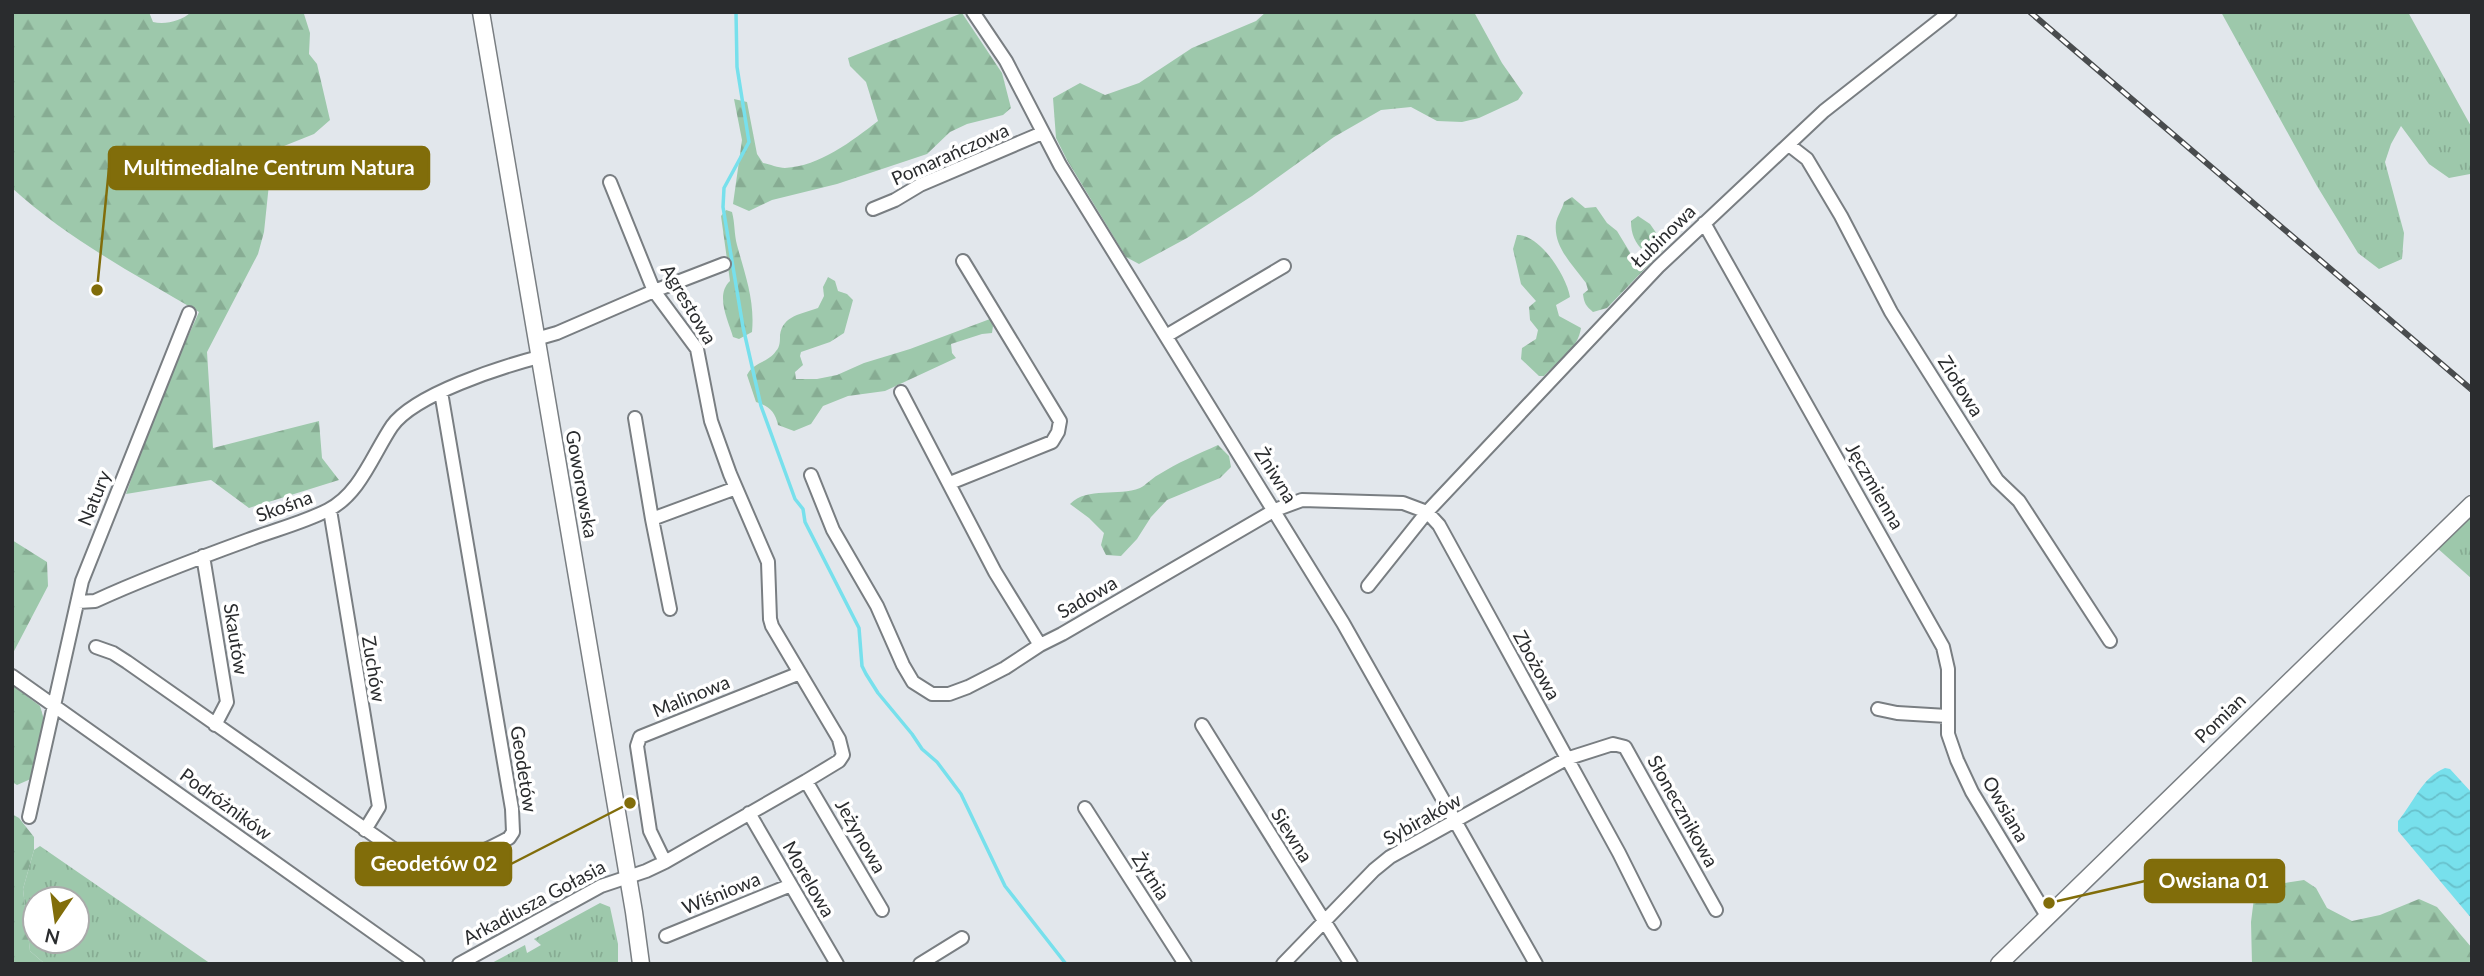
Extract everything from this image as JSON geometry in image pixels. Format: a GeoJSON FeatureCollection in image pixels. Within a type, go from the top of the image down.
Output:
{"type":"FeatureCollection","features":[{"type":"Feature","properties":{"kind":"street","name":"Goworowska"},"geometry":{"type":"LineString","coordinates":[[481,12],[641,964]]}},
{"type":"Feature","properties":{"kind":"street","name":"Żniwna"},"geometry":{"type":"LineString","coordinates":[[973,12],[1006,61],[1042,133],[1343,622],[1536,964]]}},
{"type":"Feature","properties":{"kind":"street","name":"Łubinowa"},"geometry":{"type":"LineString","coordinates":[[1427,512],[1593,334],[1704,223],[1824,111],[1950,12]]}},
{"type":"Feature","properties":{"kind":"street","name":"Pomarańczowa"},"geometry":{"type":"LineString","coordinates":[[873,208],[1042,133]]}},
{"type":"Feature","properties":{"kind":"street","name":"Ziołowa"},"geometry":{"type":"LineString","coordinates":[[1789,145],[1807,159],[1841,216],[1891,312],[1997,480],[2019,500],[2110,641]]}},
{"type":"Feature","properties":{"kind":"street","name":"Agrestowa"},"geometry":{"type":"LineString","coordinates":[[610,182],[654,291],[697,349],[711,421],[768,562],[771,622],[839,739],[843,751],[839,761],[806,781]]}},
{"type":"Feature","properties":{"kind":"street","name":"Jęczmienna"},"geometry":{"type":"LineString","coordinates":[[1704,223],[1943,647],[1948,669],[1947,716]]}},
{"type":"Feature","properties":{"kind":"street"},"geometry":{"type":"LineString","coordinates":[[950,482],[1052,442],[1060,421],[963,261]]}},
{"type":"Feature","properties":{"kind":"street"},"geometry":{"type":"LineString","coordinates":[[536,339],[557,333],[724,264]]}},
{"type":"Feature","properties":{"kind":"street"},"geometry":{"type":"LineString","coordinates":[[1166,336],[1284,266]]}},
{"type":"Feature","properties":{"kind":"street","name":"Natury"},"geometry":{"type":"LineString","coordinates":[[29,817],[82,581],[190,313]]}},
{"type":"Feature","properties":{"kind":"street","name":"Skośna"},"geometry":{"type":"LineString","coordinates":[[78,602],[95,601],[203,556],[330,510],[353,489],[393,425],[404,414],[441,392],[518,362],[539,357]]}},
{"type":"Feature","properties":{"kind":"street","name":"Geodetów"},"geometry":{"type":"LineString","coordinates":[[96,647],[113,653],[412,862],[434,865],[449,863],[509,838],[513,832],[512,809],[441,392]]}},
{"type":"Feature","properties":{"kind":"street"},"geometry":{"type":"LineString","coordinates":[[901,392],[995,572],[1040,645]]}},
{"type":"Feature","properties":{"kind":"street"},"geometry":{"type":"LineString","coordinates":[[635,418],[670,609]]}},
{"type":"Feature","properties":{"kind":"street","name":"Sadowa"},"geometry":{"type":"LineString","coordinates":[[811,475],[833,530],[877,606],[913,681],[932,694],[949,694],[1005,668],[1040,645],[1275,510],[1302,500],[1402,503],[1427,512]]}},
{"type":"Feature","properties":{"kind":"street"},"geometry":{"type":"LineString","coordinates":[[652,519],[736,488]]}},
{"type":"Feature","properties":{"kind":"street","name":"Pomian"},"geometry":{"type":"LineString","coordinates":[[1999,964],[2472,504]]}},
{"type":"Feature","properties":{"kind":"street","name":"Zuchów"},"geometry":{"type":"LineString","coordinates":[[330,510],[379,807],[365,830]]}},
{"type":"Feature","properties":{"kind":"street"},"geometry":{"type":"LineString","coordinates":[[1368,586],[1427,512]]}},
{"type":"Feature","properties":{"kind":"street","name":"Zbożowa"},"geometry":{"type":"LineString","coordinates":[[1427,512],[1439,526],[1619,853],[1654,923]]}},
{"type":"Feature","properties":{"kind":"street","name":"Skautów"},"geometry":{"type":"LineString","coordinates":[[203,556],[227,702],[215,724]]}},
{"type":"Feature","properties":{"kind":"street","name":"Malinowa"},"geometry":{"type":"LineString","coordinates":[[665,862],[650,831],[637,746],[640,737],[800,673]]}},
{"type":"Feature","properties":{"kind":"street","name":"Podróżników"},"geometry":{"type":"LineString","coordinates":[[12,676],[418,964]]}},
{"type":"Feature","properties":{"kind":"street"},"geometry":{"type":"LineString","coordinates":[[1878,709],[1947,716]]}},
{"type":"Feature","properties":{"kind":"street","name":"Owsiana"},"geometry":{"type":"LineString","coordinates":[[1947,716],[1948,734],[1972,792],[2047,916]]}},
{"type":"Feature","properties":{"kind":"street","name":"Siewna"},"geometry":{"type":"LineString","coordinates":[[1202,725],[1351,964]]}},
{"type":"Feature","properties":{"kind":"street","name":"Słonecznikowa"},"geometry":{"type":"LineString","coordinates":[[1566,759],[1613,744],[1625,747],[1716,910]]}},
{"type":"Feature","properties":{"kind":"street","name":"Sybiraków"},"geometry":{"type":"LineString","coordinates":[[1283,964],[1374,870],[1390,857],[1566,759]]}},
{"type":"Feature","properties":{"kind":"street"},"geometry":{"type":"LineString","coordinates":[[628,877],[665,862],[806,781]]}},
{"type":"Feature","properties":{"kind":"street","name":"Jeżynowa"},"geometry":{"type":"LineString","coordinates":[[806,781],[883,910]]}},
{"type":"Feature","properties":{"kind":"street","name":"Żytnia"},"geometry":{"type":"LineString","coordinates":[[1085,808],[1185,964]]}},
{"type":"Feature","properties":{"kind":"street","name":"Morelowa"},"geometry":{"type":"LineString","coordinates":[[749,813],[837,964]]}},
{"type":"Feature","properties":{"kind":"street","name":"Arkadiusza Gołasia"},"geometry":{"type":"LineString","coordinates":[[459,964],[601,886],[628,877]]}},
{"type":"Feature","properties":{"kind":"street","name":"Wiśniowa"},"geometry":{"type":"LineString","coordinates":[[666,936],[790,886]]}},
{"type":"Feature","properties":{"kind":"street"},"geometry":{"type":"LineString","coordinates":[[920,964],[962,938]]}},
{"type":"Feature","properties":{"kind":"green space"},"geometry":{"type":"Polygon","coordinates":[[[12,12],[149,12],[153,22],[163,23],[173,22],[191,12],[304,14],[310,33],[309,54],[317,64],[330,120],[314,134],[284,146],[269,184],[264,232],[258,254],[207,352],[213,448],[319,421],[322,458],[339,480],[249,508],[211,480],[126,494],[158,403],[199,312],[79,240],[12,188],[12,12]]]}},
{"type":"Feature","properties":{"kind":"green space"},"geometry":{"type":"Polygon","coordinates":[[[1266,12],[1474,12],[1502,63],[1523,93],[1518,100],[1479,118],[1462,122],[1437,121],[1411,107],[1381,110],[1334,137],[1252,196],[1187,238],[1139,264],[1126,257],[1067,160],[1056,138],[1053,98],[1080,83],[1105,95],[1139,83],[1192,48],[1256,21],[1266,12]]]}},
{"type":"Feature","properties":{"kind":"green space"},"geometry":{"type":"Polygon","coordinates":[[[2221,12],[2408,12],[2472,128],[2470,174],[2449,178],[2429,164],[2401,126],[2391,144],[2385,162],[2404,233],[2402,259],[2379,269],[2358,253],[2317,186],[2221,12]]]}},
{"type":"Feature","properties":{"kind":"green space"},"geometry":{"type":"Polygon","coordinates":[[[962,13],[1002,73],[1011,108],[1003,115],[967,124],[950,132],[927,154],[837,184],[772,200],[749,211],[733,204],[742,140],[734,99],[747,102],[757,154],[763,163],[785,168],[811,163],[835,151],[878,121],[866,82],[850,66],[848,58],[962,13]]]}},
{"type":"Feature","properties":{"kind":"green space"},"geometry":{"type":"Polygon","coordinates":[[[1572,197],[1585,208],[1596,207],[1607,223],[1617,231],[1634,259],[1643,259],[1644,252],[1632,230],[1631,221],[1638,216],[1650,224],[1666,247],[1607,308],[1593,312],[1584,300],[1583,294],[1588,290],[1586,283],[1565,255],[1556,232],[1557,220],[1564,202],[1572,197]]]}},
{"type":"Feature","properties":{"kind":"green space"},"geometry":{"type":"Polygon","coordinates":[[[726,210],[732,212],[752,309],[752,332],[739,339],[733,337],[723,300],[723,293],[730,281],[721,216],[726,210]]]}},
{"type":"Feature","properties":{"kind":"green space"},"geometry":{"type":"Polygon","coordinates":[[[1517,235],[1535,241],[1558,268],[1570,297],[1556,305],[1559,316],[1581,328],[1572,348],[1544,376],[1539,376],[1521,359],[1522,348],[1536,339],[1538,330],[1530,320],[1529,307],[1536,301],[1521,284],[1513,249],[1517,235]]]}},
{"type":"Feature","properties":{"kind":"green space"},"geometry":{"type":"Polygon","coordinates":[[[828,277],[835,281],[838,291],[853,300],[844,333],[830,342],[801,352],[803,365],[795,372],[796,379],[837,375],[990,319],[992,333],[951,344],[956,358],[885,391],[848,396],[823,406],[811,424],[794,431],[778,425],[771,410],[756,402],[747,375],[753,367],[773,355],[779,344],[782,328],[789,319],[818,308],[828,277]]]}},
{"type":"Feature","properties":{"kind":"green space"},"geometry":{"type":"Polygon","coordinates":[[[1218,445],[1229,456],[1231,467],[1220,478],[1167,500],[1121,556],[1106,555],[1101,545],[1104,533],[1070,504],[1085,495],[1140,488],[1156,476],[1218,445]]]}},
{"type":"Feature","properties":{"kind":"green space"},"geometry":{"type":"Polygon","coordinates":[[[2472,514],[2472,579],[2436,547],[2472,514]]]}},
{"type":"Feature","properties":{"kind":"green space"},"geometry":{"type":"Polygon","coordinates":[[[12,540],[47,562],[48,586],[12,655],[12,540]]]}},
{"type":"Feature","properties":{"kind":"green space"},"geometry":{"type":"Polygon","coordinates":[[[12,685],[40,706],[45,723],[33,778],[17,785],[12,782],[12,685]]]}},
{"type":"Feature","properties":{"kind":"green space"},"geometry":{"type":"Polygon","coordinates":[[[12,814],[19,818],[34,837],[34,850],[24,885],[21,885],[21,955],[35,955],[45,964],[12,964],[12,814]]]}},
{"type":"Feature","properties":{"kind":"green space"},"geometry":{"type":"Polygon","coordinates":[[[40,846],[211,964],[45,964],[35,955],[91,955],[91,885],[24,885],[34,850],[40,846]]]}},
{"type":"Feature","properties":{"kind":"green space"},"geometry":{"type":"Polygon","coordinates":[[[2304,880],[2316,888],[2327,908],[2352,921],[2380,915],[2419,899],[2437,907],[2472,948],[2472,964],[2252,964],[2251,922],[2254,898],[2272,885],[2304,880]]]}},
{"type":"Feature","properties":{"kind":"green space"},"geometry":{"type":"Polygon","coordinates":[[[600,903],[610,907],[618,944],[618,964],[490,964],[525,945],[527,953],[541,945],[534,939],[600,903]]]}},
{"type":"Feature","properties":{"kind":"water"},"geometry":{"type":"Polygon","coordinates":[[[2445,768],[2450,769],[2472,793],[2472,919],[2398,831],[2398,821],[2418,792],[2430,778],[2445,768]]]}},
{"type":"Feature","properties":{"kind":"waterway"},"geometry":{"type":"LineString","coordinates":[[736,12],[737,67],[749,142],[724,188],[723,207],[743,327],[761,406],[795,499],[803,509],[805,522],[859,628],[862,666],[866,674],[922,749],[937,762],[961,794],[1005,886],[1066,964]]}},
{"type":"Feature","properties":{"kind":"railway"},"geometry":{"type":"LineString","coordinates":[[2030,12],[2472,390]]}},
{"type":"Feature","properties":{"kind":"place","name":"Multimedialne Centrum Natura"},"geometry":{"type":"Point","coordinates":[97,290]}},
{"type":"Feature","properties":{"kind":"place","name":"Geodetów 02"},"geometry":{"type":"Point","coordinates":[630,803]}},
{"type":"Feature","properties":{"kind":"place","name":"Owsiana 01"},"geometry":{"type":"Point","coordinates":[2049,903]}}]}
